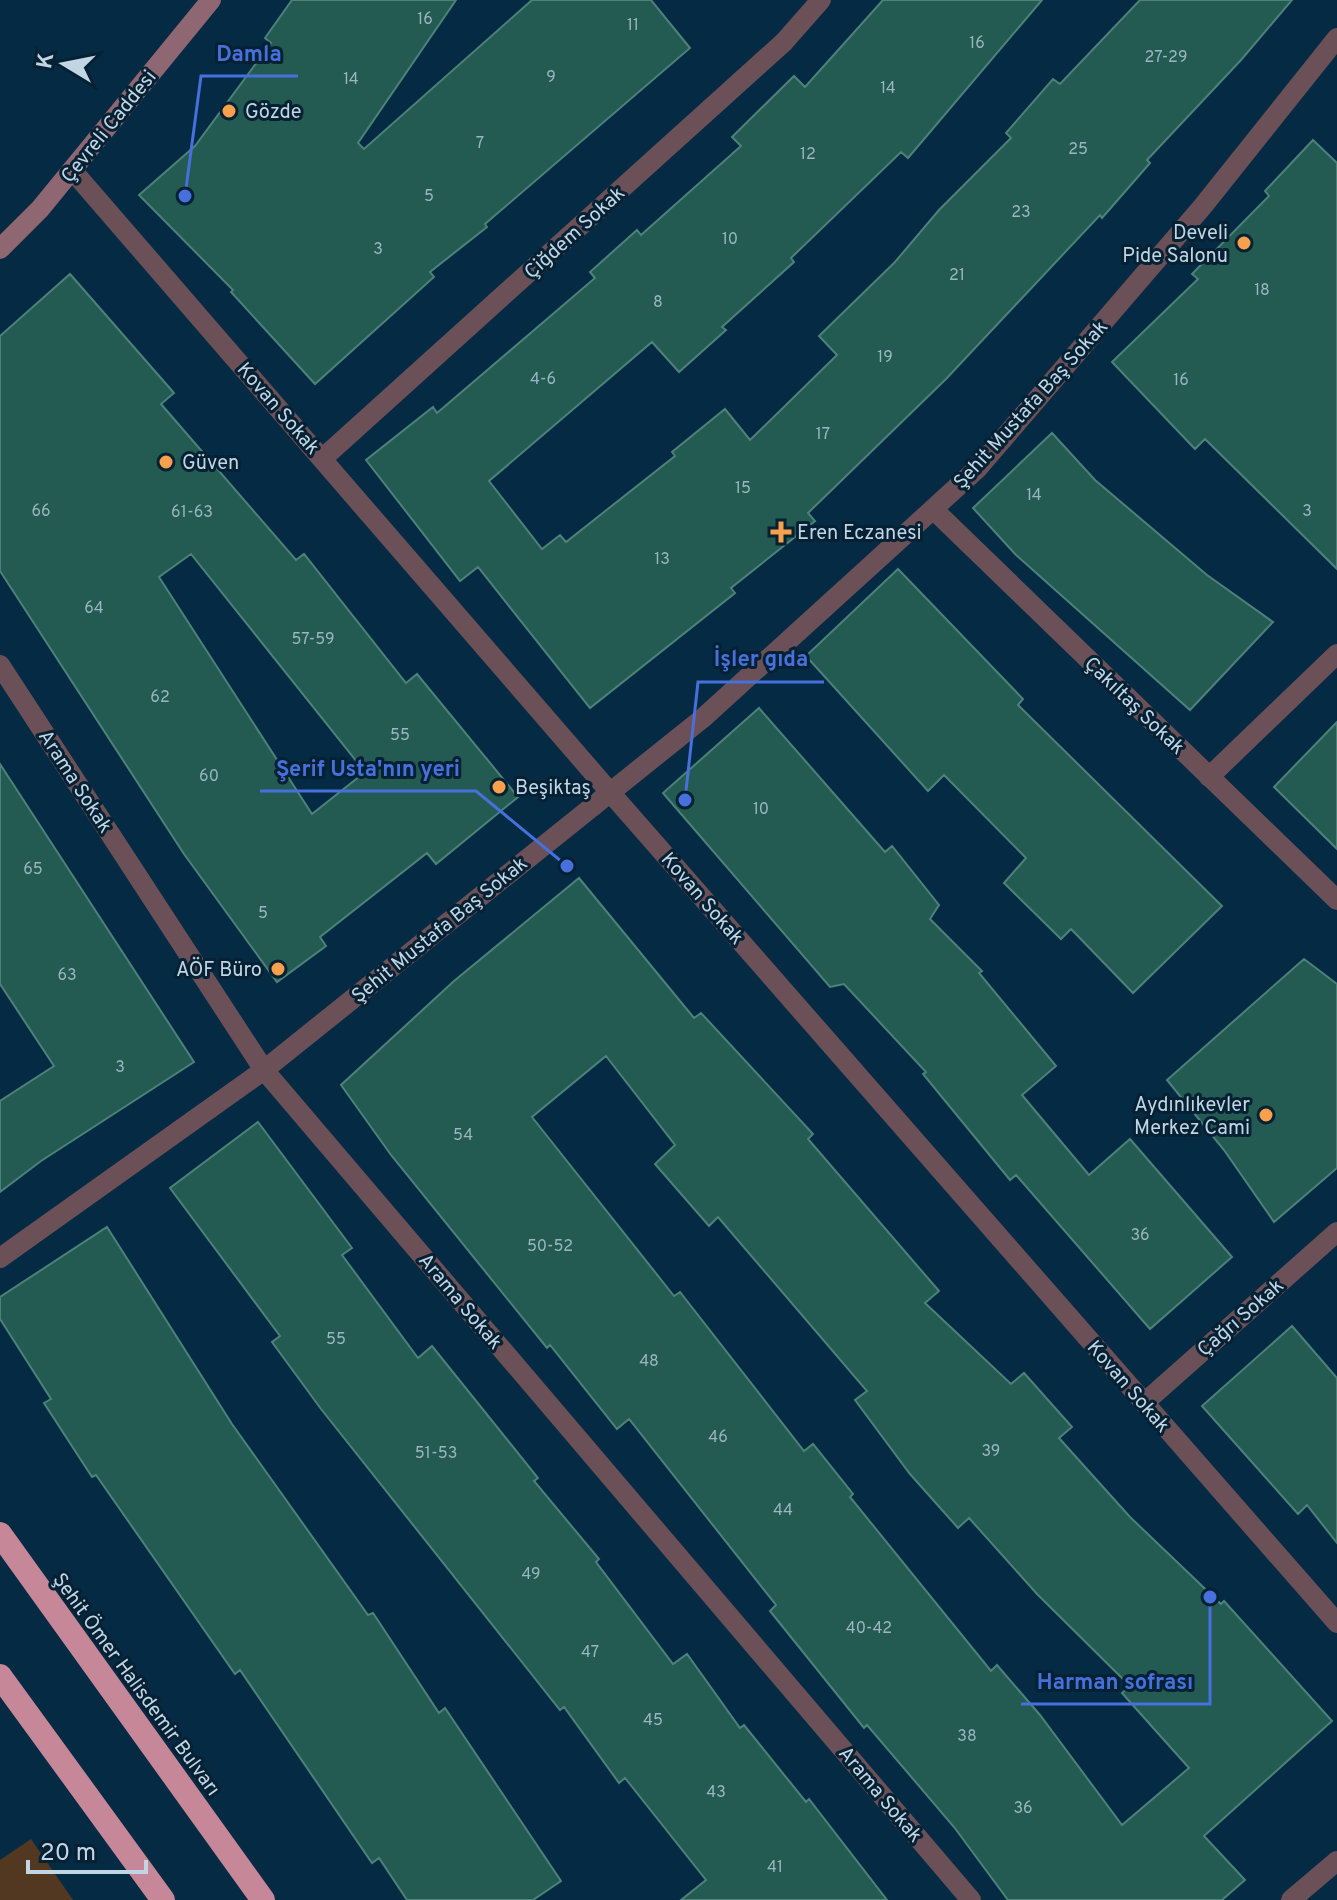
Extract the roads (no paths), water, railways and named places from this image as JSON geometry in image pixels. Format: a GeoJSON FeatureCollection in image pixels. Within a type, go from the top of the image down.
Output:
{"type":"FeatureCollection","features":[{"type":"Feature","properties":{"kind":"highway","name":"Şehit Ömer Halisdemir Bulvarı"},"geometry":{"type":"LineString","coordinates":[[0,1534],[263,1900]]}},
{"type":"Feature","properties":{"kind":"highway"},"geometry":{"type":"LineString","coordinates":[[0,1676],[163,1900]]}},
{"type":"Feature","properties":{"kind":"main road","name":"Çevreli Caddesi"},"geometry":{"type":"LineString","coordinates":[[0,249],[72,170],[211,0]]}},
{"type":"Feature","properties":{"kind":"street","name":"Çiğdem Sokak"},"geometry":{"type":"LineString","coordinates":[[322,459],[784,42],[821,0]]}},
{"type":"Feature","properties":{"kind":"street","name":"Şehit Mustafa Baş Sokak"},"geometry":{"type":"LineString","coordinates":[[0,1258],[264,1070],[703,718],[978,468],[1203,206],[1337,38]]}},
{"type":"Feature","properties":{"kind":"street","name":"Kovan Sokak"},"geometry":{"type":"LineString","coordinates":[[72,170],[609,791],[1337,1623]]}},
{"type":"Feature","properties":{"kind":"street","name":"Çakıltaş Sokak"},"geometry":{"type":"LineString","coordinates":[[933,509],[1337,900]]}},
{"type":"Feature","properties":{"kind":"street"},"geometry":{"type":"LineString","coordinates":[[1209,777],[1337,654]]}},
{"type":"Feature","properties":{"kind":"street","name":"Arama Sokak"},"geometry":{"type":"LineString","coordinates":[[0,665],[264,1070],[971,1900]]}},
{"type":"Feature","properties":{"kind":"street","name":"Çağrı Sokak"},"geometry":{"type":"LineString","coordinates":[[1144,1403],[1337,1232]]}},
{"type":"Feature","properties":{"kind":"street"},"geometry":{"type":"LineString","coordinates":[[1291,1900],[1337,1861]]}},
{"type":"Feature","properties":{"kind":"place","name":"Gözde"},"geometry":{"type":"Point","coordinates":[229,111]}},
{"type":"Feature","properties":{"kind":"place","name":"Damla"},"geometry":{"type":"Point","coordinates":[185,196]}},
{"type":"Feature","properties":{"kind":"place","name":"Develi Pide Salonu"},"geometry":{"type":"Point","coordinates":[1244,243]}},
{"type":"Feature","properties":{"kind":"place","name":"Güven"},"geometry":{"type":"Point","coordinates":[166,462]}},
{"type":"Feature","properties":{"kind":"place","name":"Eren Eczanesi"},"geometry":{"type":"Point","coordinates":[781,532]}},
{"type":"Feature","properties":{"kind":"place","name":"Beşiktaş"},"geometry":{"type":"Point","coordinates":[499,787]}},
{"type":"Feature","properties":{"kind":"place","name":"İşler gıda"},"geometry":{"type":"Point","coordinates":[685,800]}},
{"type":"Feature","properties":{"kind":"place","name":"Şerif Usta'nın yeri"},"geometry":{"type":"Point","coordinates":[567,866]}},
{"type":"Feature","properties":{"kind":"place","name":"AÖF Büro"},"geometry":{"type":"Point","coordinates":[278,969]}},
{"type":"Feature","properties":{"kind":"place","name":"Aydınlıkevler Merkez Cami"},"geometry":{"type":"Point","coordinates":[1266,1115]}},
{"type":"Feature","properties":{"kind":"place","name":"Harman sofrası"},"geometry":{"type":"Point","coordinates":[1210,1597]}}]}
